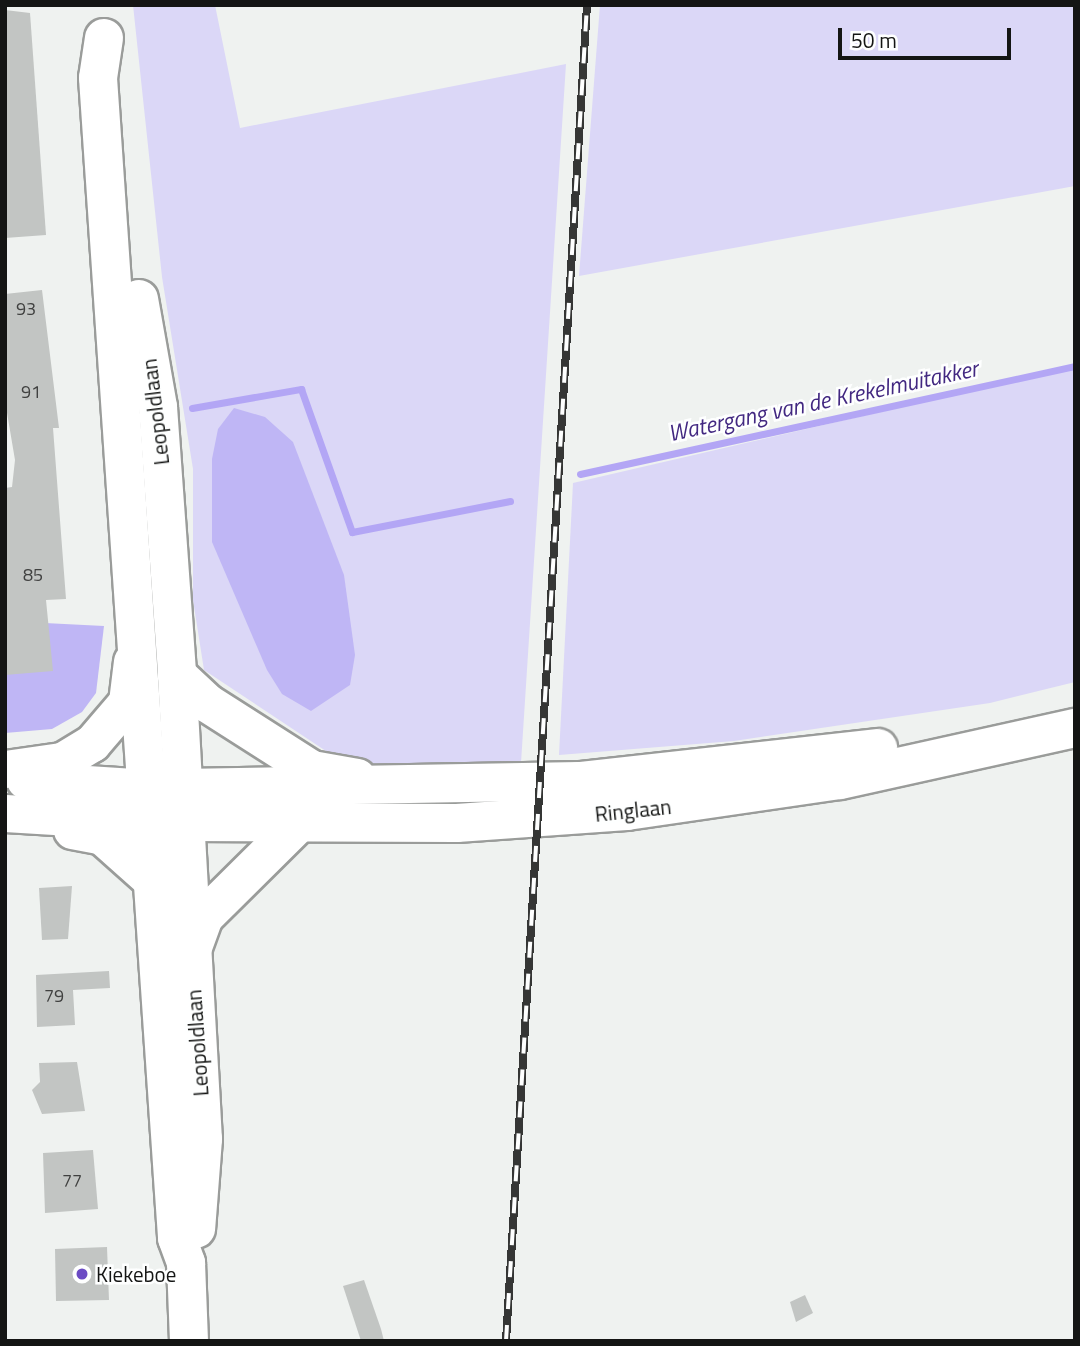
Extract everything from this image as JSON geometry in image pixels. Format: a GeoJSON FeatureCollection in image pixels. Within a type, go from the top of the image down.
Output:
{"type":"FeatureCollection","features":[{"type":"Feature","properties":{"kind":"main road","name":"Leopoldlaan"},"geometry":{"type":"LineString","coordinates":[[103,22],[97,78],[139,635],[191,952],[203,1139],[195,1240],[186,1263]]}},
{"type":"Feature","properties":{"kind":"main road","name":"Leopoldlaan"},"geometry":{"type":"LineString","coordinates":[[103,22],[158,407],[177,675],[167,805],[157,885],[177,1238],[186,1263],[189,1341]]}},
{"type":"Feature","properties":{"kind":"main road"},"geometry":{"type":"LineString","coordinates":[[5,769],[61,761],[92,743],[127,702],[139,635]]}},
{"type":"Feature","properties":{"kind":"main road"},"geometry":{"type":"LineString","coordinates":[[177,675],[207,703],[312,770],[337,779],[377,777],[394,789]]}},
{"type":"Feature","properties":{"kind":"main road","name":"Ringlaan"},"geometry":{"type":"LineString","coordinates":[[5,813],[43,816],[394,789],[580,781],[842,754],[1075,704]]}},
{"type":"Feature","properties":{"kind":"main road","name":"Ringlaan"},"geometry":{"type":"LineString","coordinates":[[5,777],[298,825],[501,821],[678,806],[888,771],[1075,728]]}},
{"type":"Feature","properties":{"kind":"main road"},"geometry":{"type":"LineString","coordinates":[[43,816],[102,836],[157,885]]}},
{"type":"Feature","properties":{"kind":"main road"},"geometry":{"type":"LineString","coordinates":[[191,952],[204,918],[298,825]]}},
{"type":"Feature","properties":{"kind":"shaded area"},"geometry":{"type":"Polygon","coordinates":[[[133,5],[215,5],[240,128],[566,64],[521,763],[350,767],[204,670],[193,600],[193,469],[162,277],[133,5]]]}},
{"type":"Feature","properties":{"kind":"shaded area"},"geometry":{"type":"Polygon","coordinates":[[[600,5],[1075,5],[1075,186],[579,276],[600,5]]]}},
{"type":"Feature","properties":{"kind":"shaded area"},"geometry":{"type":"Polygon","coordinates":[[[1075,367],[1075,682],[990,703],[734,741],[559,755],[573,483],[1075,367]]]}},
{"type":"Feature","properties":{"kind":"shaded area"},"geometry":{"type":"Polygon","coordinates":[[[234,408],[265,417],[293,442],[344,575],[355,655],[350,685],[311,711],[282,694],[267,670],[212,542],[212,459],[218,429],[234,408]]]}},
{"type":"Feature","properties":{"kind":"shaded area"},"geometry":{"type":"Polygon","coordinates":[[[5,621],[104,626],[96,693],[82,712],[52,729],[5,733],[5,621]]]}},
{"type":"Feature","properties":{"kind":"building"},"geometry":{"type":"Polygon","coordinates":[[[5,10],[30,13],[46,235],[5,238],[5,10]]]}},
{"type":"Feature","properties":{"kind":"building"},"geometry":{"type":"Polygon","coordinates":[[[42,290],[59,428],[53,428],[66,599],[46,600],[53,671],[5,675],[5,488],[12,487],[15,460],[5,401],[5,294],[42,290]]]}},
{"type":"Feature","properties":{"kind":"building"},"geometry":{"type":"Polygon","coordinates":[[[72,886],[68,939],[42,940],[39,888],[72,886]]]}},
{"type":"Feature","properties":{"kind":"building"},"geometry":{"type":"Polygon","coordinates":[[[109,971],[110,988],[73,990],[75,1025],[37,1027],[36,975],[109,971]]]}},
{"type":"Feature","properties":{"kind":"building"},"geometry":{"type":"Polygon","coordinates":[[[77,1062],[85,1111],[42,1114],[32,1090],[40,1082],[39,1063],[77,1062]]]}},
{"type":"Feature","properties":{"kind":"building"},"geometry":{"type":"Polygon","coordinates":[[[93,1150],[98,1209],[45,1213],[43,1153],[93,1150]]]}},
{"type":"Feature","properties":{"kind":"building","name":"Kiekeboe"},"geometry":{"type":"Polygon","coordinates":[[[107,1247],[109,1300],[56,1301],[55,1249],[107,1247]]]}},
{"type":"Feature","properties":{"kind":"building"},"geometry":{"type":"Polygon","coordinates":[[[364,1280],[384,1341],[361,1341],[343,1286],[364,1280]]]}},
{"type":"Feature","properties":{"kind":"building"},"geometry":{"type":"Polygon","coordinates":[[[805,1295],[813,1313],[796,1322],[790,1302],[805,1295]]]}},
{"type":"Feature","properties":{"kind":"waterway","name":"Watergang van de Krekelmuitakker"},"geometry":{"type":"LineString","coordinates":[[580,474],[1075,366]]}},
{"type":"Feature","properties":{"kind":"waterway"},"geometry":{"type":"LineString","coordinates":[[192,408],[301,389],[352,532],[510,501]]}},
{"type":"Feature","properties":{"kind":"railway"},"geometry":{"type":"LineString","coordinates":[[506,1341],[587,5]]}},
{"type":"Feature","properties":{"kind":"place","name":"Kiekeboe"},"geometry":{"type":"Point","coordinates":[82,1274]}}]}
